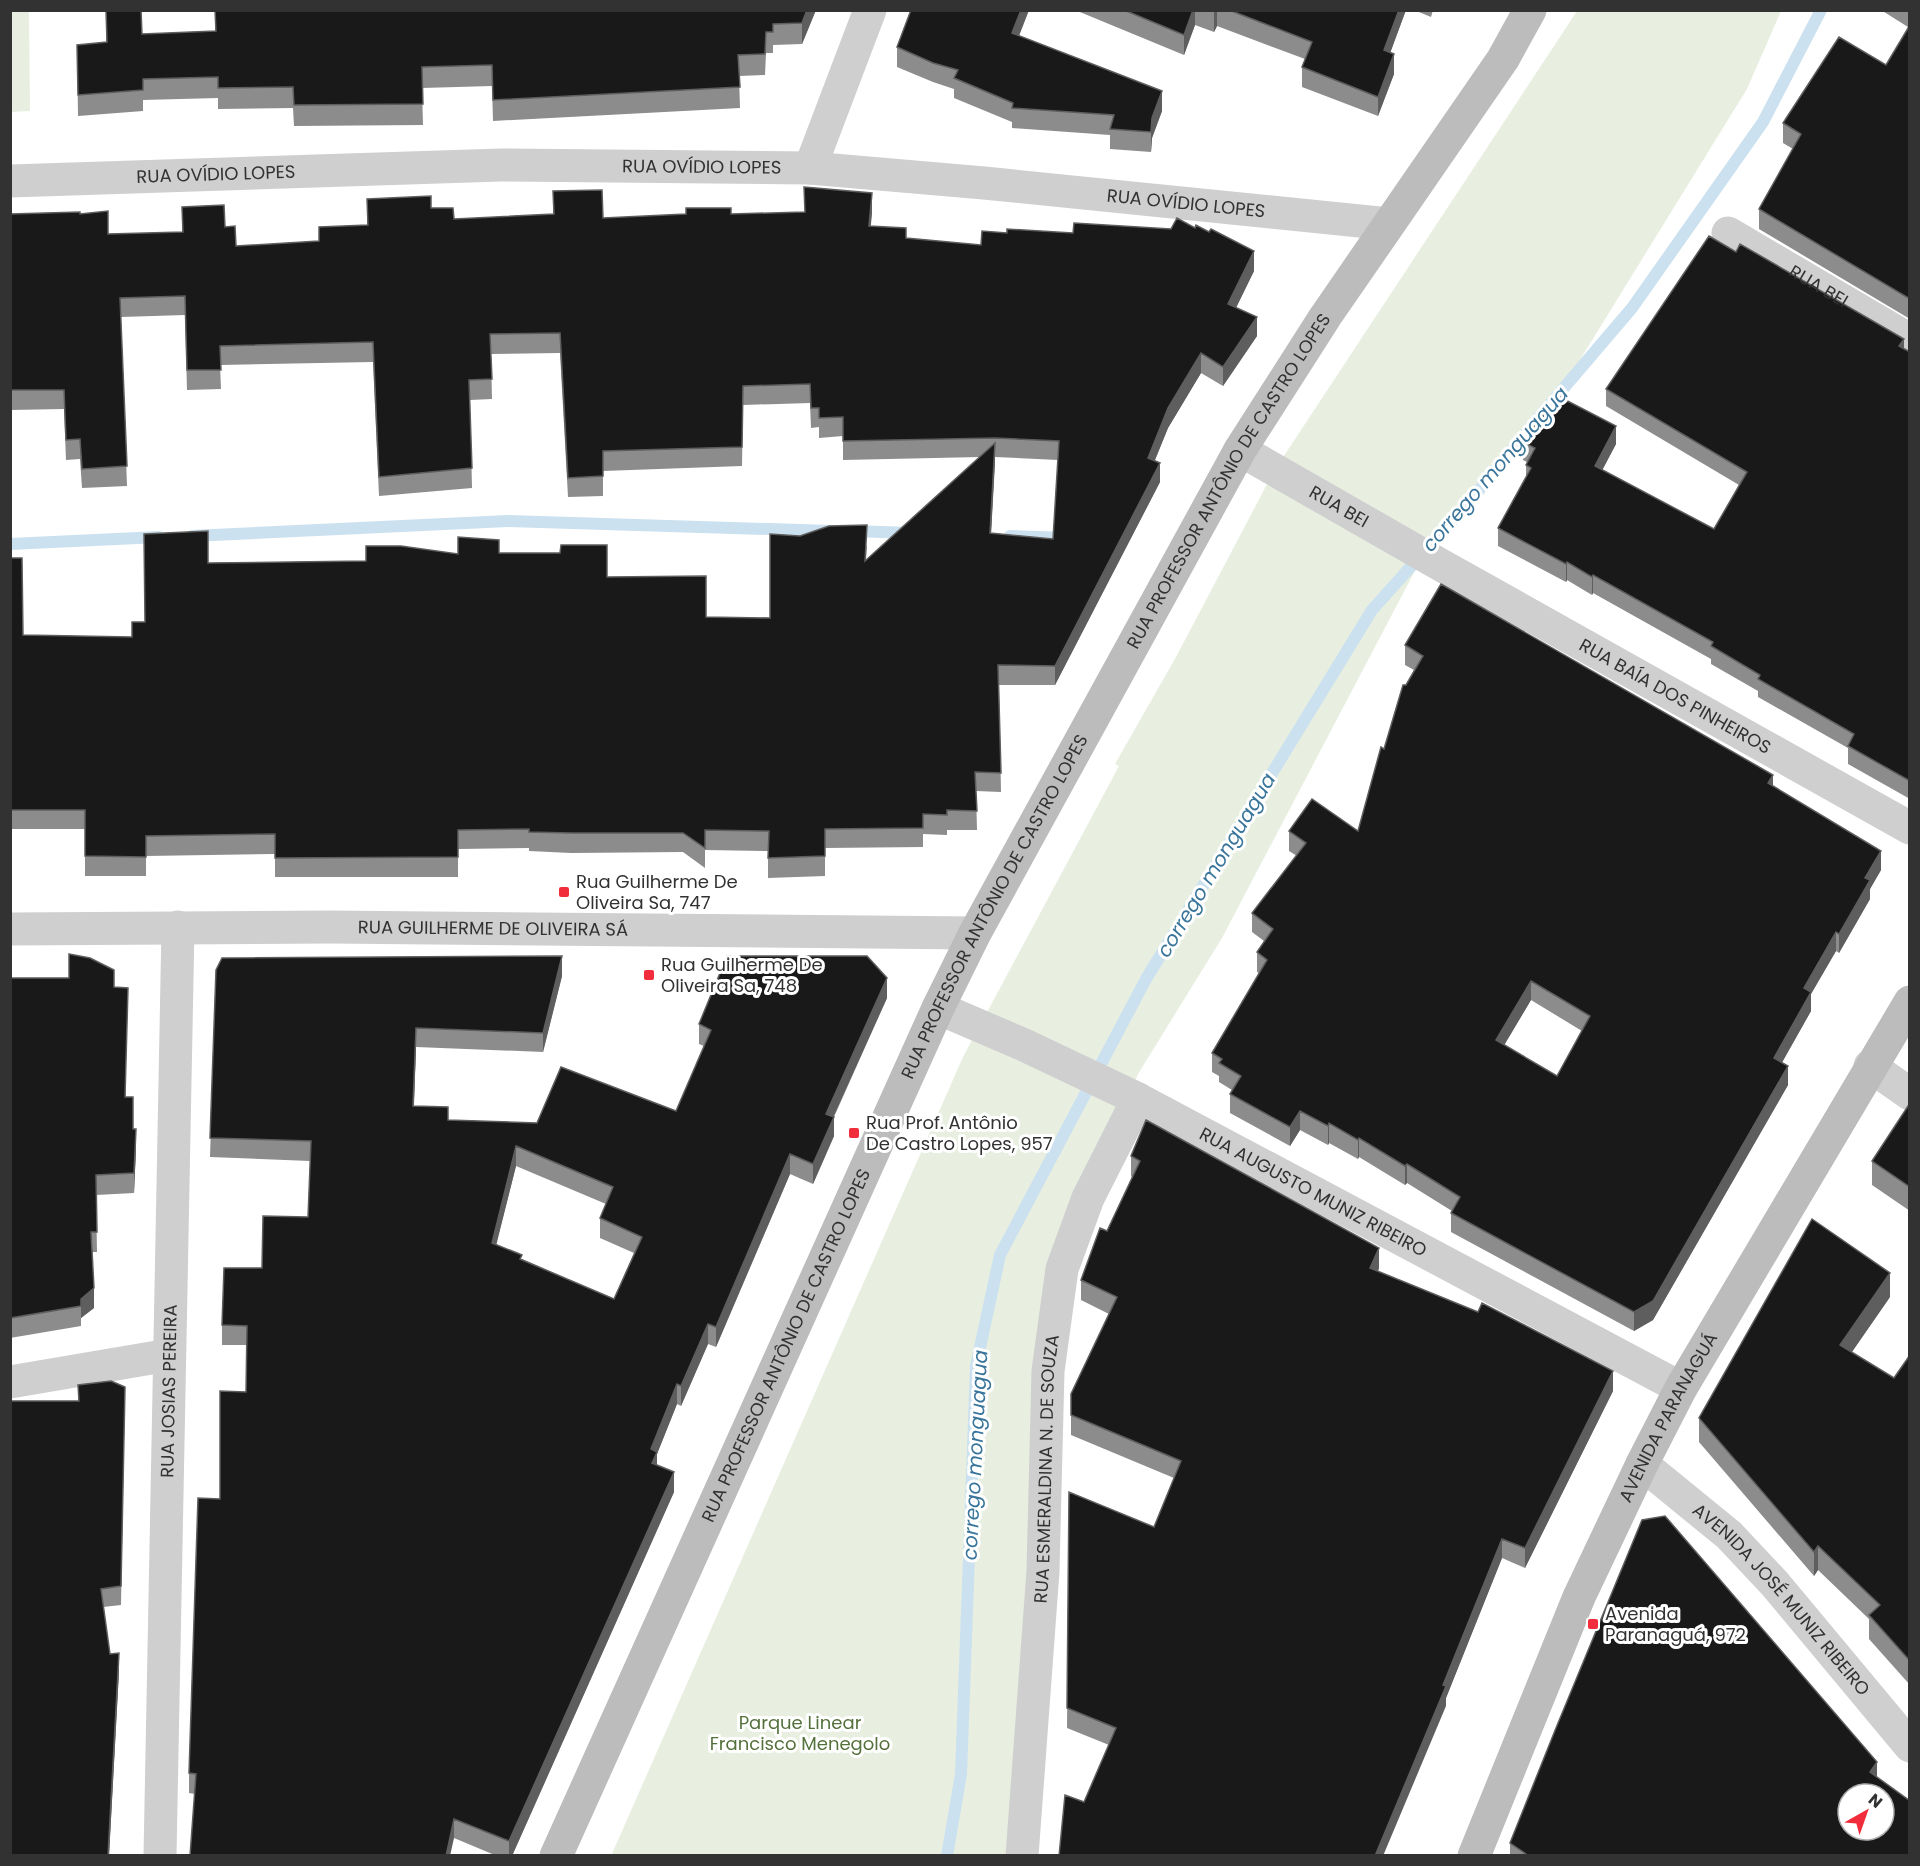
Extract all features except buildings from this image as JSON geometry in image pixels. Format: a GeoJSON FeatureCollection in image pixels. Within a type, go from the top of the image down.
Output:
{"type":"FeatureCollection","features":[{"type":"Feature","properties":{"kind":"main road","name":"RUA PROFESSOR ANTÔNIO DE CASTRO LOPES"},"geometry":{"type":"LineString","coordinates":[[556,1856],[938,1008],[975,933],[1240,450],[1325,317],[1503,59],[1530,10]]}},
{"type":"Feature","properties":{"kind":"main road","name":"AVENIDA PARANAGUÁ"},"geometry":{"type":"LineString","coordinates":[[1474,1856],[1576,1605],[1642,1464],[1681,1388],[1910,1002]]}},
{"type":"Feature","properties":{"kind":"street"},"geometry":{"type":"LineString","coordinates":[[810,168],[870,10]]}},
{"type":"Feature","properties":{"kind":"street","name":"RUA OVÍDIO LOPES"},"geometry":{"type":"LineString","coordinates":[[10,181],[501,165],[810,168],[984,183],[1389,224]]}},
{"type":"Feature","properties":{"kind":"street","name":"RUA BEI"},"geometry":{"type":"LineString","coordinates":[[1728,233],[1910,340]]}},
{"type":"Feature","properties":{"kind":"street","name":"RUA BEI"},"geometry":{"type":"LineString","coordinates":[[1240,450],[1439,564]]}},
{"type":"Feature","properties":{"kind":"street","name":"RUA BAÍA DOS PINHEIROS"},"geometry":{"type":"LineString","coordinates":[[1439,564],[1910,828]]}},
{"type":"Feature","properties":{"kind":"street","name":"RUA GUILHERME DE OLIVEIRA SÁ"},"geometry":{"type":"LineString","coordinates":[[10,929],[178,927],[975,933]]}},
{"type":"Feature","properties":{"kind":"street","name":"RUA JOSIAS PEREIRA"},"geometry":{"type":"LineString","coordinates":[[160,1856],[178,927]]}},
{"type":"Feature","properties":{"kind":"street","name":"RUA AUGUSTO MUNIZ RIBEIRO"},"geometry":{"type":"LineString","coordinates":[[938,1008],[1022,1044],[1125,1093],[1681,1388]]}},
{"type":"Feature","properties":{"kind":"street"},"geometry":{"type":"LineString","coordinates":[[1870,1066],[1910,1094]]}},
{"type":"Feature","properties":{"kind":"street","name":"RUA ESMERALDINA N. DE SOUZA"},"geometry":{"type":"LineString","coordinates":[[1022,1856],[1043,1571],[1048,1371],[1062,1269],[1125,1093]]}},
{"type":"Feature","properties":{"kind":"street"},"geometry":{"type":"LineString","coordinates":[[10,1382],[169,1355]]}},
{"type":"Feature","properties":{"kind":"street","name":"AVENIDA JOSÉ MUNIZ RIBEIRO"},"geometry":{"type":"LineString","coordinates":[[1642,1464],[1729,1535],[1752,1559],[1910,1746]]}},
{"type":"Feature","properties":{"kind":"green space"},"geometry":{"type":"Polygon","coordinates":[[[10,11],[29,11],[30,111],[11,112],[10,11]]]}},
{"type":"Feature","properties":{"kind":"green space","name":"Parque Linear Francisco Menegolo"},"geometry":{"type":"Polygon","coordinates":[[[1577,11],[1781,11],[1747,89],[1578,363],[1418,565],[1222,938],[1138,1074],[1067,1230],[1036,1855],[611,1856],[963,1057],[1119,766],[1115,764],[1176,657],[1274,471],[1577,11]]]}},
{"type":"Feature","properties":{"kind":"waterway","name":"corrego monguagua"},"geometry":{"type":"LineString","coordinates":[[947,1856],[961,1774],[976,1366],[1000,1255],[1146,979],[1372,610],[1476,494],[1632,308],[1763,122],[1821,10]]}},
{"type":"Feature","properties":{"kind":"waterway"},"geometry":{"type":"LineString","coordinates":[[192,536],[508,521],[831,531]]}},
{"type":"Feature","properties":{"kind":"waterway"},"geometry":{"type":"LineString","coordinates":[[851,531],[912,533]]}},
{"type":"Feature","properties":{"kind":"waterway"},"geometry":{"type":"LineString","coordinates":[[1010,536],[1068,538]]}},
{"type":"Feature","properties":{"kind":"waterway"},"geometry":{"type":"LineString","coordinates":[[10,544],[159,537]]}},
{"type":"Feature","properties":{"kind":"place","name":"Rua Guilherme De Oliveira Sa, 747"},"geometry":{"type":"Point","coordinates":[564,892]}},
{"type":"Feature","properties":{"kind":"place","name":"Rua Guilherme De Oliveira Sa, 748"},"geometry":{"type":"Point","coordinates":[649,975]}},
{"type":"Feature","properties":{"kind":"place","name":"Rua Prof. Antônio De Castro Lopes, 957"},"geometry":{"type":"Point","coordinates":[854,1133]}},
{"type":"Feature","properties":{"kind":"place","name":"Avenida Paranaguá, 972"},"geometry":{"type":"Point","coordinates":[1593,1624]}}]}
